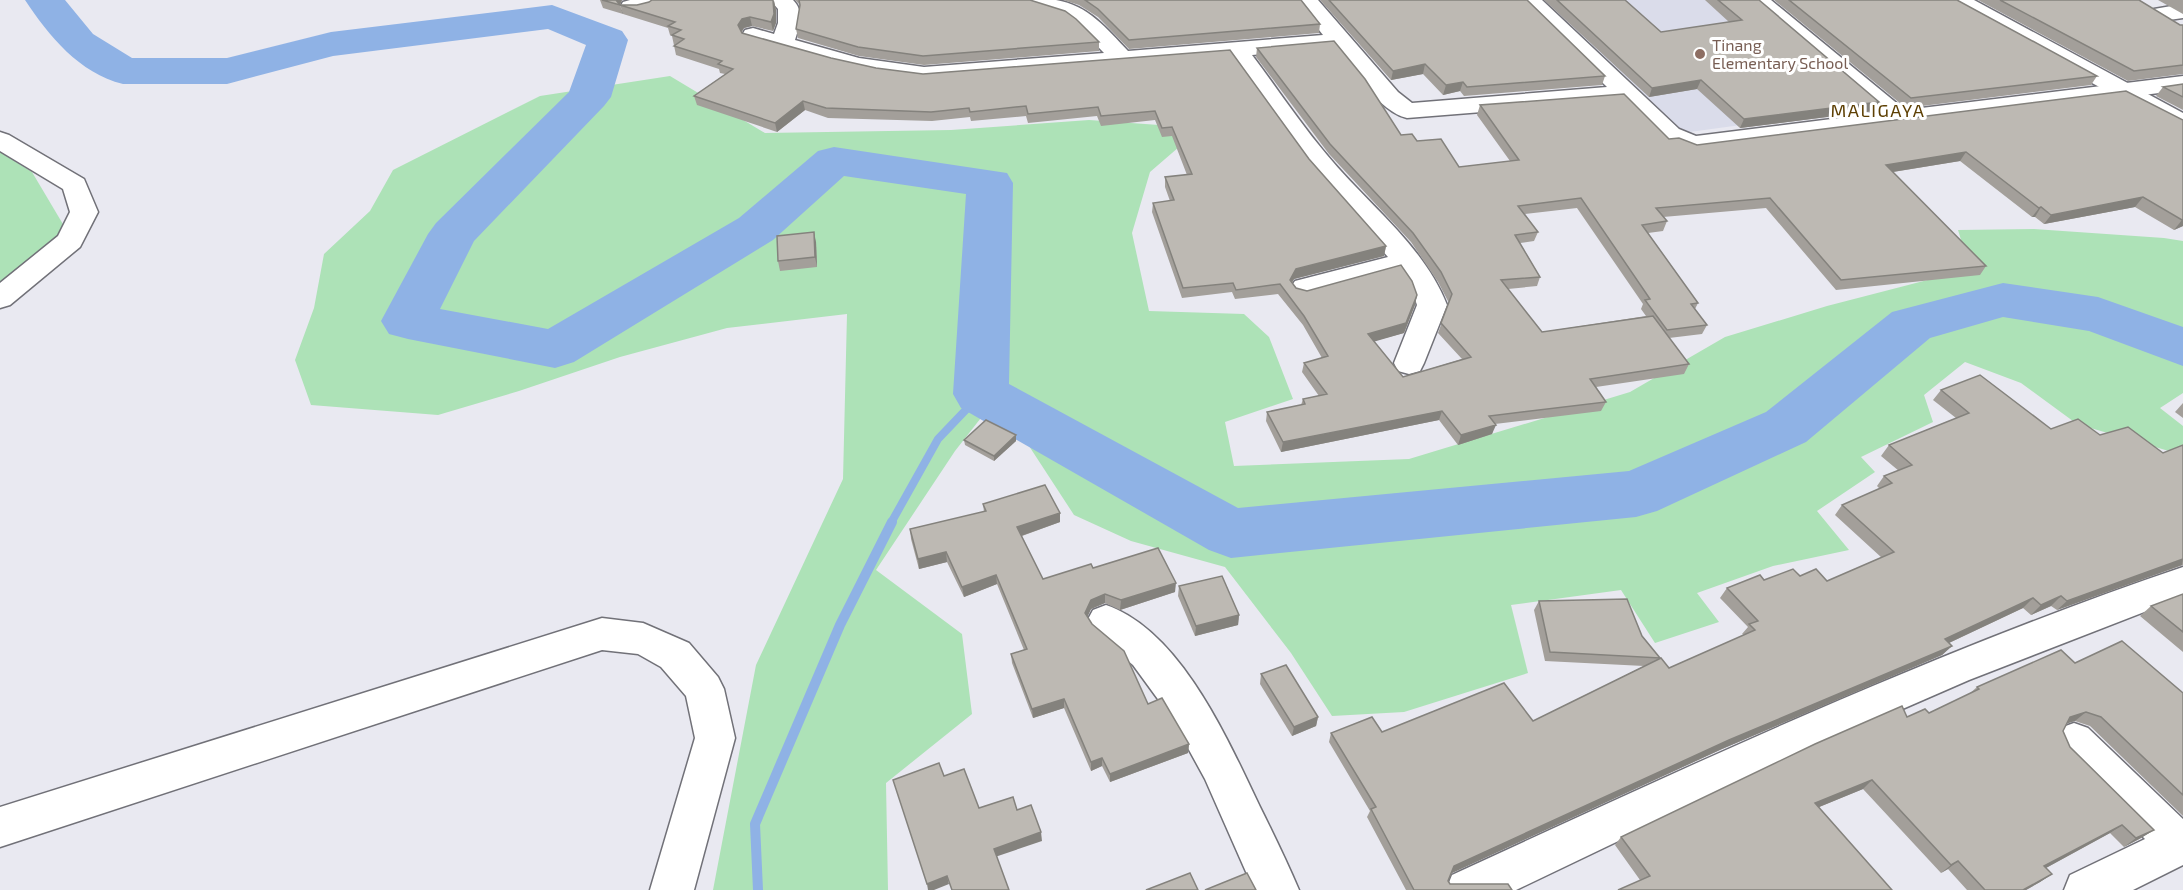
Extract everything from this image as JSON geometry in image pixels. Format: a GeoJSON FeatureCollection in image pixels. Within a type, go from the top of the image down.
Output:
{"type":"FeatureCollection","features":[{"type":"Feature","properties":{"kind":"street"},"geometry":{"type":"LineString","coordinates":[[781,0],[789,8],[789,23],[782,43]]}},
{"type":"Feature","properties":{"kind":"street"},"geometry":{"type":"LineString","coordinates":[[1034,0],[1074,13],[1086,21],[1121,57]]}},
{"type":"Feature","properties":{"kind":"street"},"geometry":{"type":"LineString","coordinates":[[1306,0],[1389,97],[1407,111],[1625,93]]}},
{"type":"Feature","properties":{"kind":"street"},"geometry":{"type":"LineString","coordinates":[[1529,0],[1670,134],[1693,144],[2183,83]]}},
{"type":"Feature","properties":{"kind":"street"},"geometry":{"type":"LineString","coordinates":[[1758,0],[1900,119]]}},
{"type":"Feature","properties":{"kind":"street"},"geometry":{"type":"LineString","coordinates":[[1958,0],[2183,123]]}},
{"type":"Feature","properties":{"kind":"street"},"geometry":{"type":"LineString","coordinates":[[2164,10],[2183,27]]}},
{"type":"Feature","properties":{"kind":"street"},"geometry":{"type":"LineString","coordinates":[[753,35],[850,63],[897,73],[924,74],[1339,41]]}},
{"type":"Feature","properties":{"kind":"street"},"geometry":{"type":"LineString","coordinates":[[1236,49],[1319,161],[1406,261],[1430,295],[1432,305],[1410,363]]}},
{"type":"Feature","properties":{"kind":"street"},"geometry":{"type":"LineString","coordinates":[[0,140],[75,185],[84,212],[70,241],[0,298]]}},
{"type":"Feature","properties":{"kind":"street"},"geometry":{"type":"LineString","coordinates":[[1305,288],[1406,261]]}},
{"type":"Feature","properties":{"kind":"street"},"geometry":{"type":"LineString","coordinates":[[1468,890],[1824,724],[1955,668],[2183,582]]}},
{"type":"Feature","properties":{"kind":"street"},"geometry":{"type":"LineString","coordinates":[[1106,621],[1145,652],[1180,696],[1210,750],[1277,890]]}},
{"type":"Feature","properties":{"kind":"street"},"geometry":{"type":"LineString","coordinates":[[0,827],[602,634],[643,639],[675,655],[704,689],[715,738],[672,890]]}},
{"type":"Feature","properties":{"kind":"street"},"geometry":{"type":"LineString","coordinates":[[2074,741],[2181,844],[2086,890]]}},
{"type":"Feature","properties":{"kind":"shaded area","name":"Tinang Elementary School"},"geometry":{"type":"Polygon","coordinates":[[[1542,0],[1736,0],[1867,108],[1682,133],[1542,0]]]}},
{"type":"Feature","properties":{"kind":"green space"},"geometry":{"type":"Polygon","coordinates":[[[670,76],[765,133],[951,130],[1089,120],[1201,128],[1150,172],[1132,233],[1149,311],[1244,314],[1269,337],[1293,399],[1225,422],[1234,466],[1409,459],[1630,392],[1725,337],[1827,306],[1970,269],[1958,230],[2034,229],[2183,241],[2183,393],[2160,408],[2183,426],[2183,453],[2179,454],[2077,424],[2021,383],[1965,362],[1924,395],[1933,422],[1861,457],[1875,472],[1817,511],[1849,550],[1773,566],[1697,593],[1719,622],[1655,643],[1621,590],[1511,605],[1528,673],[1404,712],[1332,716],[1291,653],[1225,567],[1131,541],[1074,515],[1016,426],[984,414],[955,451],[876,570],[962,634],[972,714],[886,783],[888,890],[713,890],[756,665],[843,479],[847,314],[727,328],[620,357],[438,415],[311,405],[295,360],[314,308],[324,254],[370,211],[393,170],[540,96],[670,76]]]}},
{"type":"Feature","properties":{"kind":"green space"},"geometry":{"type":"Polygon","coordinates":[[[0,152],[32,172],[67,231],[0,284],[0,152]]]}},
{"type":"Feature","properties":{"kind":"building"},"geometry":{"type":"Polygon","coordinates":[[[602,0],[616,0],[620,5],[602,0]]]}},
{"type":"Feature","properties":{"kind":"building"},"geometry":{"type":"Polygon","coordinates":[[[652,0],[773,0],[774,14],[771,22],[750,17],[742,19],[738,25],[742,33],[831,58],[876,68],[923,74],[1230,50],[1309,159],[1386,246],[1296,269],[1290,280],[1296,288],[1307,291],[1401,265],[1412,281],[1417,295],[1406,323],[1368,334],[1403,377],[1471,357],[1441,323],[1452,294],[1441,272],[1413,233],[1330,144],[1257,48],[1334,41],[1365,79],[1401,135],[1412,134],[1417,141],[1441,139],[1459,167],[1519,160],[1480,105],[1624,94],[1669,139],[1679,138],[1697,145],[2126,91],[2183,120],[2183,220],[2143,197],[2051,215],[1966,152],[1886,165],[1986,266],[1841,280],[1770,198],[1656,208],[1667,221],[1642,225],[1698,303],[1691,304],[1707,325],[1667,330],[1645,300],[1650,299],[1581,198],[1518,206],[1538,232],[1515,235],[1540,277],[1501,280],[1542,332],[1653,316],[1689,364],[1590,379],[1606,402],[1489,416],[1496,425],[1461,435],[1442,411],[1283,442],[1267,412],[1305,404],[1303,399],[1327,394],[1304,363],[1328,356],[1304,316],[1280,284],[1236,290],[1233,283],[1183,288],[1153,203],[1174,200],[1165,177],[1192,174],[1172,127],[1162,128],[1155,111],[1101,116],[1098,107],[1028,114],[1026,106],[970,112],[969,108],[931,112],[826,108],[803,101],[775,123],[694,96],[733,69],[718,64],[722,61],[674,46],[684,39],[672,35],[681,30],[668,26],[675,22],[620,5],[637,5],[652,0]]]}},
{"type":"Feature","properties":{"kind":"building"},"geometry":{"type":"Polygon","coordinates":[[[799,0],[1030,0],[1065,11],[1099,42],[923,56],[858,47],[796,29],[799,0]]]}},
{"type":"Feature","properties":{"kind":"building"},"geometry":{"type":"Polygon","coordinates":[[[1085,0],[1301,0],[1320,24],[1129,40],[1098,9],[1085,0]]]}},
{"type":"Feature","properties":{"kind":"building"},"geometry":{"type":"Polygon","coordinates":[[[1329,0],[1527,0],[1605,76],[1467,87],[1463,82],[1446,85],[1425,64],[1393,71],[1329,0]]]}},
{"type":"Feature","properties":{"kind":"building","name":"Tinang Elementary School"},"geometry":{"type":"Polygon","coordinates":[[[1557,0],[1625,0],[1661,32],[1742,20],[1718,0],[1759,0],[1879,102],[1744,119],[1701,80],[1652,88],[1557,0]]]}},
{"type":"Feature","properties":{"kind":"building"},"geometry":{"type":"Polygon","coordinates":[[[1789,0],[1957,0],[2097,76],[1911,98],[1789,0]]]}},
{"type":"Feature","properties":{"kind":"building"},"geometry":{"type":"Polygon","coordinates":[[[2000,0],[2139,0],[2183,25],[2183,65],[2134,71],[2000,0]]]}},
{"type":"Feature","properties":{"kind":"building"},"geometry":{"type":"Polygon","coordinates":[[[2183,84],[2183,97],[2163,87],[2183,84]]]}},
{"type":"Feature","properties":{"kind":"building"},"geometry":{"type":"Polygon","coordinates":[[[814,232],[815,257],[778,261],[777,236],[814,232]]]}},
{"type":"Feature","properties":{"kind":"building"},"geometry":{"type":"Polygon","coordinates":[[[1980,375],[2051,429],[2078,419],[2100,435],[2128,427],[2163,453],[2183,445],[2183,559],[2067,601],[2061,596],[2041,605],[2033,598],[1945,639],[1952,646],[1729,740],[1454,866],[1448,881],[1450,884],[1508,884],[1512,890],[1414,890],[1371,809],[1376,807],[1331,733],[1372,717],[1382,732],[1504,683],[1533,721],[1661,658],[1669,668],[1755,630],[1749,624],[1758,621],[1727,588],[1760,575],[1764,580],[1793,569],[1800,576],[1816,569],[1827,581],[1894,552],[1842,505],[1892,483],[1884,476],[1912,465],[1889,445],[1969,413],[1941,390],[1980,375]]]}},
{"type":"Feature","properties":{"kind":"building"},"geometry":{"type":"Polygon","coordinates":[[[986,420],[1016,435],[994,456],[964,440],[986,420]]]}},
{"type":"Feature","properties":{"kind":"building"},"geometry":{"type":"Polygon","coordinates":[[[1045,485],[1060,513],[1017,527],[1043,579],[1091,564],[1093,568],[1158,548],[1176,583],[1121,600],[1105,594],[1091,600],[1085,613],[1092,624],[1124,651],[1148,704],[1162,698],[1189,744],[1110,774],[1102,758],[1091,762],[1064,699],[1032,709],[1011,654],[1027,649],[996,575],[962,587],[946,552],[918,559],[910,529],[986,511],[983,504],[1045,485]]]}},
{"type":"Feature","properties":{"kind":"building"},"geometry":{"type":"Polygon","coordinates":[[[1222,576],[1239,615],[1196,626],[1179,586],[1222,576]]]}},
{"type":"Feature","properties":{"kind":"building"},"geometry":{"type":"Polygon","coordinates":[[[2183,594],[2183,632],[2151,606],[2183,594]]]}},
{"type":"Feature","properties":{"kind":"building"},"geometry":{"type":"Polygon","coordinates":[[[1627,599],[1642,636],[1660,658],[1550,652],[1539,601],[1627,599]]]}},
{"type":"Feature","properties":{"kind":"building"},"geometry":{"type":"Polygon","coordinates":[[[2122,641],[2183,693],[2183,795],[2101,717],[2086,712],[2070,717],[2063,731],[2070,747],[2154,830],[2136,838],[2122,825],[2044,866],[2052,874],[2023,890],[1985,890],[1958,861],[1951,865],[1872,780],[1815,803],[1892,890],[1618,890],[1650,876],[1621,837],[1815,744],[1902,706],[1907,717],[1925,709],[1929,713],[1979,689],[1977,687],[2061,650],[2075,663],[2122,641]]]}},
{"type":"Feature","properties":{"kind":"building"},"geometry":{"type":"Polygon","coordinates":[[[1286,665],[1318,717],[1294,727],[1261,674],[1286,665]]]}},
{"type":"Feature","properties":{"kind":"building"},"geometry":{"type":"Polygon","coordinates":[[[939,763],[944,776],[964,769],[979,808],[1013,797],[1017,810],[1031,805],[1041,832],[994,849],[1009,890],[952,890],[947,876],[927,884],[893,780],[939,763]]]}},
{"type":"Feature","properties":{"kind":"building"},"geometry":{"type":"Polygon","coordinates":[[[1190,873],[1198,890],[1146,890],[1190,873]]]}},
{"type":"Feature","properties":{"kind":"building"},"geometry":{"type":"Polygon","coordinates":[[[1247,873],[1256,890],[1205,890],[1247,873]]]}},
{"type":"Feature","properties":{"kind":"waterway"},"geometry":{"type":"LineString","coordinates":[[44,0],[79,43],[123,71],[227,71],[331,44],[552,17],[608,40],[589,97],[453,234],[408,321],[555,349],[756,229],[834,161],[990,183],[981,394],[1231,533],[1636,494],[1786,427],[1911,325],[2003,300],[2098,315],[2183,347]]}},
{"type":"Feature","properties":{"kind":"waterway"},"geometry":{"type":"LineString","coordinates":[[891,523],[938,439],[981,394]]}},
{"type":"Feature","properties":{"kind":"waterway"},"geometry":{"type":"LineString","coordinates":[[758,890],[755,824],[840,625],[892,522]]}},
{"type":"Feature","properties":{"kind":"place","name":"Tinang Elementary School"},"geometry":{"type":"Point","coordinates":[1700,54]}},
{"type":"Feature","properties":{"kind":"district","name":"MALIGAYA"},"geometry":{"type":"Point","coordinates":[1878,111]}}]}
